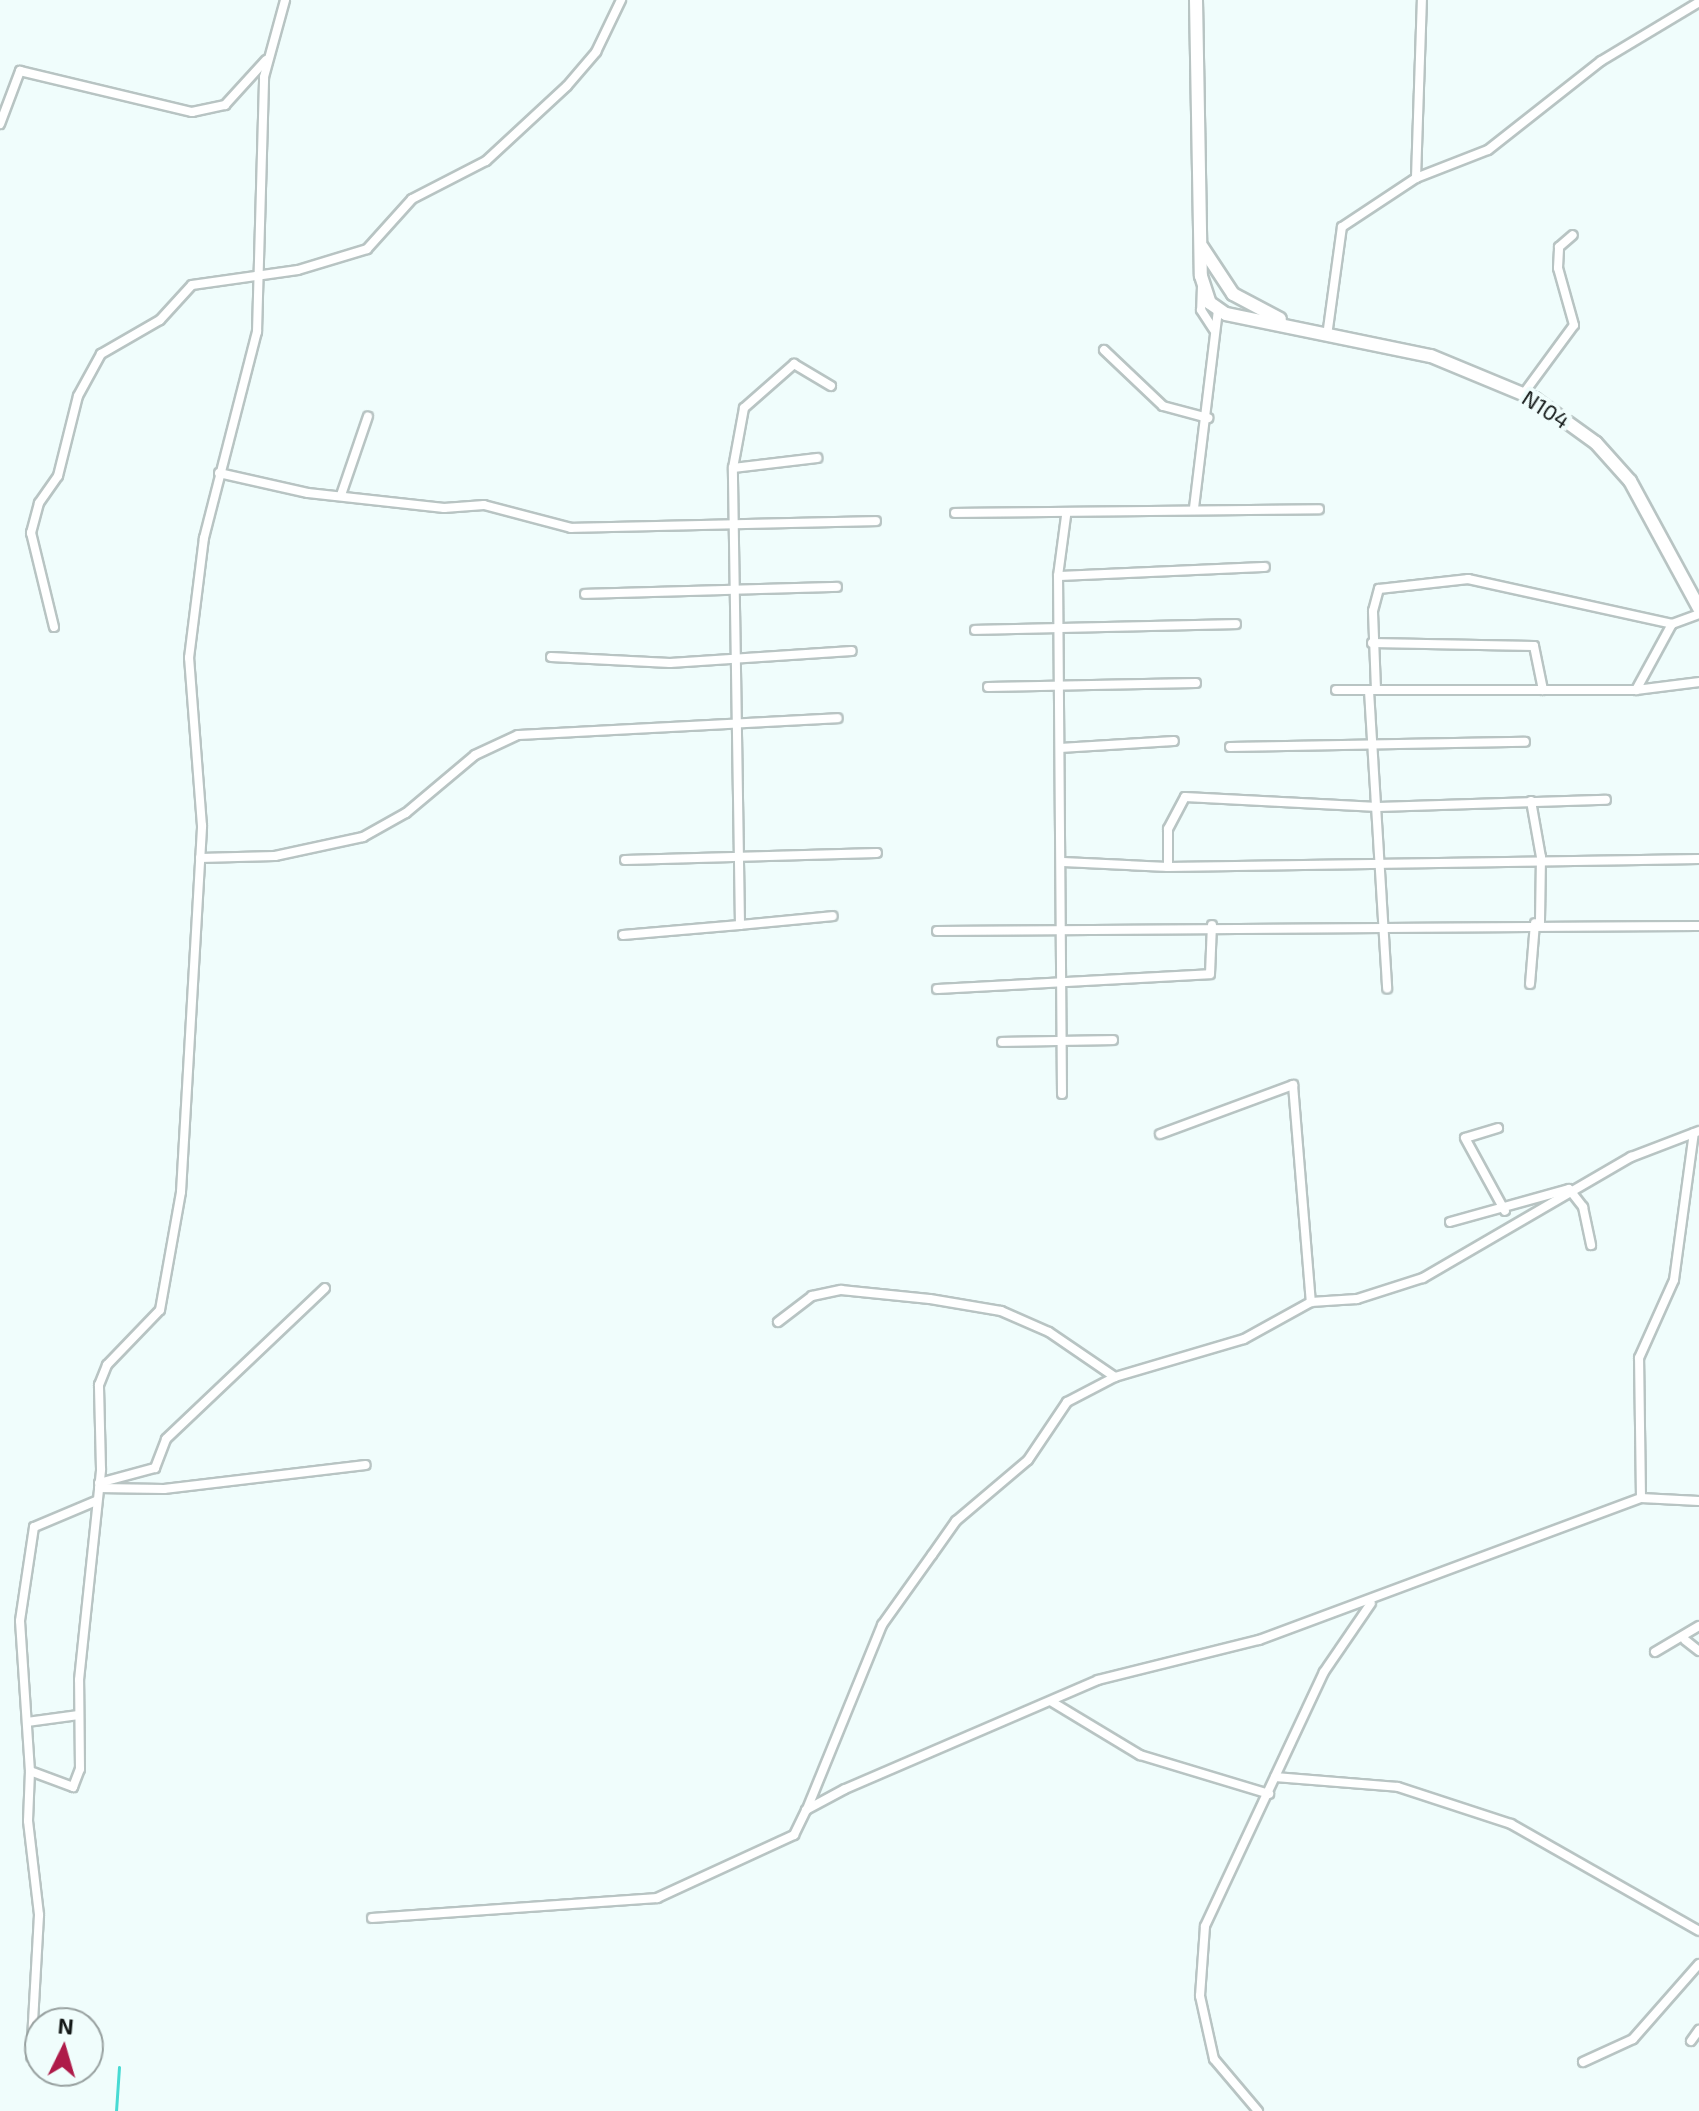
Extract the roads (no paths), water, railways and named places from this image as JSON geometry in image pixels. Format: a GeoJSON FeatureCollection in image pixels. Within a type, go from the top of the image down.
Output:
{"type":"FeatureCollection","features":[{"type":"Feature","properties":{"kind":"street"},"geometry":{"type":"LineString","coordinates":[[30,1771],[77,1786],[79,1715],[99,1486],[101,1374],[155,1316],[165,1294],[181,1192],[200,858],[189,658],[219,473],[247,382],[260,277],[267,60],[285,0]]}},
{"type":"Feature","properties":{"kind":"street"},"geometry":{"type":"LineString","coordinates":[[54,627],[31,533],[39,503],[58,476],[78,396],[101,354],[160,320],[192,285],[260,277],[367,249],[412,199],[486,161],[587,66],[621,0]]}},
{"type":"Feature","properties":{"kind":"street"},"geometry":{"type":"LineString","coordinates":[[1196,0],[1201,310],[1214,330]]}},
{"type":"Feature","properties":{"kind":"street"},"geometry":{"type":"LineString","coordinates":[[1416,178],[1422,0]]}},
{"type":"Feature","properties":{"kind":"street"},"geometry":{"type":"LineString","coordinates":[[1327,336],[1342,227],[1416,178],[1488,150],[1601,61],[1699,2]]}},
{"type":"Feature","properties":{"kind":"street"},"geometry":{"type":"LineString","coordinates":[[0,124],[20,71],[192,112],[225,105],[267,60]]}},
{"type":"Feature","properties":{"kind":"street"},"geometry":{"type":"LineString","coordinates":[[1524,393],[1574,325],[1558,268],[1559,247],[1573,235]]}},
{"type":"Feature","properties":{"kind":"street","name":"N104"},"geometry":{"type":"LineString","coordinates":[[1200,243],[1233,294],[1304,332]]}},
{"type":"Feature","properties":{"kind":"street"},"geometry":{"type":"LineString","coordinates":[[1194,508],[1208,418],[1218,311],[1202,284]]}},
{"type":"Feature","properties":{"kind":"street","name":"N104"},"geometry":{"type":"LineString","coordinates":[[1218,311],[1304,332],[1431,356],[1524,393],[1596,443],[1630,481],[1699,608]]}},
{"type":"Feature","properties":{"kind":"street"},"geometry":{"type":"LineString","coordinates":[[1104,350],[1163,406],[1208,418]]}},
{"type":"Feature","properties":{"kind":"street"},"geometry":{"type":"LineString","coordinates":[[740,925],[733,468],[744,408],[794,364],[831,386]]}},
{"type":"Feature","properties":{"kind":"street"},"geometry":{"type":"LineString","coordinates":[[341,495],[368,416]]}},
{"type":"Feature","properties":{"kind":"street"},"geometry":{"type":"LineString","coordinates":[[733,468],[817,458]]}},
{"type":"Feature","properties":{"kind":"street"},"geometry":{"type":"LineString","coordinates":[[219,473],[341,495],[444,508],[484,505],[571,528],[876,521]]}},
{"type":"Feature","properties":{"kind":"street"},"geometry":{"type":"LineString","coordinates":[[955,513],[1066,516],[1194,508],[1319,509]]}},
{"type":"Feature","properties":{"kind":"street"},"geometry":{"type":"LineString","coordinates":[[1062,1094],[1065,1040],[1058,576],[1066,516]]}},
{"type":"Feature","properties":{"kind":"street"},"geometry":{"type":"LineString","coordinates":[[1058,576],[1265,567]]}},
{"type":"Feature","properties":{"kind":"street"},"geometry":{"type":"LineString","coordinates":[[1387,988],[1381,923],[1382,866],[1372,690],[1372,643],[1379,589],[1468,579],[1672,624],[1699,614]]}},
{"type":"Feature","properties":{"kind":"street"},"geometry":{"type":"LineString","coordinates":[[585,594],[837,587]]}},
{"type":"Feature","properties":{"kind":"street"},"geometry":{"type":"LineString","coordinates":[[975,630],[1060,632],[1236,624]]}},
{"type":"Feature","properties":{"kind":"street"},"geometry":{"type":"LineString","coordinates":[[1636,690],[1672,624]]}},
{"type":"Feature","properties":{"kind":"street"},"geometry":{"type":"LineString","coordinates":[[1372,643],[1534,646],[1543,690]]}},
{"type":"Feature","properties":{"kind":"street"},"geometry":{"type":"LineString","coordinates":[[551,657],[736,660],[852,651]]}},
{"type":"Feature","properties":{"kind":"street"},"geometry":{"type":"LineString","coordinates":[[1336,690],[1636,690],[1699,682]]}},
{"type":"Feature","properties":{"kind":"street"},"geometry":{"type":"LineString","coordinates":[[988,687],[1196,683]]}},
{"type":"Feature","properties":{"kind":"street"},"geometry":{"type":"LineString","coordinates":[[200,858],[275,856],[363,837],[406,813],[463,763],[518,735],[735,726],[838,718]]}},
{"type":"Feature","properties":{"kind":"street"},"geometry":{"type":"LineString","coordinates":[[1060,748],[1174,741]]}},
{"type":"Feature","properties":{"kind":"street"},"geometry":{"type":"LineString","coordinates":[[1230,747],[1525,742]]}},
{"type":"Feature","properties":{"kind":"street"},"geometry":{"type":"LineString","coordinates":[[1168,867],[1168,829],[1185,797],[1378,807],[1606,800]]}},
{"type":"Feature","properties":{"kind":"street"},"geometry":{"type":"LineString","coordinates":[[1530,984],[1538,923],[1541,857],[1531,801]]}},
{"type":"Feature","properties":{"kind":"street"},"geometry":{"type":"LineString","coordinates":[[625,860],[877,853]]}},
{"type":"Feature","properties":{"kind":"street"},"geometry":{"type":"LineString","coordinates":[[1063,862],[1168,867],[1382,866],[1541,857],[1699,859]]}},
{"type":"Feature","properties":{"kind":"street"},"geometry":{"type":"LineString","coordinates":[[623,935],[833,916]]}},
{"type":"Feature","properties":{"kind":"street"},"geometry":{"type":"LineString","coordinates":[[937,931],[1381,923],[1699,926]]}},
{"type":"Feature","properties":{"kind":"street"},"geometry":{"type":"LineString","coordinates":[[937,989],[1210,974],[1212,925]]}},
{"type":"Feature","properties":{"kind":"street"},"geometry":{"type":"LineString","coordinates":[[1002,1042],[1113,1040]]}},
{"type":"Feature","properties":{"kind":"street"},"geometry":{"type":"LineString","coordinates":[[1160,1134],[1293,1085],[1311,1302]]}},
{"type":"Feature","properties":{"kind":"street"},"geometry":{"type":"LineString","coordinates":[[1498,1128],[1465,1138],[1505,1211]]}},
{"type":"Feature","properties":{"kind":"street"},"geometry":{"type":"LineString","coordinates":[[372,1918],[657,1898],[794,1835],[853,1684],[915,1578],[956,1521],[1028,1460],[1067,1402],[1115,1377],[1244,1339],[1311,1302],[1357,1299],[1423,1278],[1573,1191],[1697,1132]]}},
{"type":"Feature","properties":{"kind":"street"},"geometry":{"type":"LineString","coordinates":[[1641,1498],[1639,1358],[1674,1280],[1697,1132]]}},
{"type":"Feature","properties":{"kind":"street"},"geometry":{"type":"LineString","coordinates":[[1450,1222],[1505,1211],[1573,1191]]}},
{"type":"Feature","properties":{"kind":"street"},"geometry":{"type":"LineString","coordinates":[[1573,1191],[1591,1245]]}},
{"type":"Feature","properties":{"kind":"street"},"geometry":{"type":"LineString","coordinates":[[99,1486],[155,1468],[166,1439],[325,1288]]}},
{"type":"Feature","properties":{"kind":"street"},"geometry":{"type":"LineString","coordinates":[[778,1322],[812,1296],[882,1291],[1001,1311],[1049,1332],[1115,1377]]}},
{"type":"Feature","properties":{"kind":"street"},"geometry":{"type":"LineString","coordinates":[[99,1486],[164,1489],[366,1465]]}},
{"type":"Feature","properties":{"kind":"street"},"geometry":{"type":"LineString","coordinates":[[806,1810],[1143,1664],[1259,1640],[1372,1602],[1641,1498],[1699,1501]]}},
{"type":"Feature","properties":{"kind":"street"},"geometry":{"type":"LineString","coordinates":[[34,2007],[39,1915],[28,1821],[30,1771],[19,1633],[34,1527],[96,1501]]}},
{"type":"Feature","properties":{"kind":"street"},"geometry":{"type":"LineString","coordinates":[[1258,2111],[1214,2059],[1200,1962],[1205,1926],[1324,1672],[1372,1602]]}},
{"type":"Feature","properties":{"kind":"street"},"geometry":{"type":"LineString","coordinates":[[1655,1652],[1685,1640],[1699,1626]]}},
{"type":"Feature","properties":{"kind":"street"},"geometry":{"type":"LineString","coordinates":[[1685,1640],[1699,1651]]}},
{"type":"Feature","properties":{"kind":"street"},"geometry":{"type":"LineString","coordinates":[[1052,1702],[1140,1755],[1269,1794]]}},
{"type":"Feature","properties":{"kind":"street"},"geometry":{"type":"LineString","coordinates":[[27,1722],[79,1715]]}},
{"type":"Feature","properties":{"kind":"street"},"geometry":{"type":"LineString","coordinates":[[1275,1777],[1398,1787],[1511,1824],[1699,1931]]}},
{"type":"Feature","properties":{"kind":"street"},"geometry":{"type":"LineString","coordinates":[[1583,2062],[1633,2039],[1699,1964]]}},
{"type":"Feature","properties":{"kind":"street"},"geometry":{"type":"LineString","coordinates":[[1691,2041],[1699,2030]]}},
{"type":"Feature","properties":{"kind":"waterway"},"geometry":{"type":"LineString","coordinates":[[116,2111],[119,2067]]}}]}
